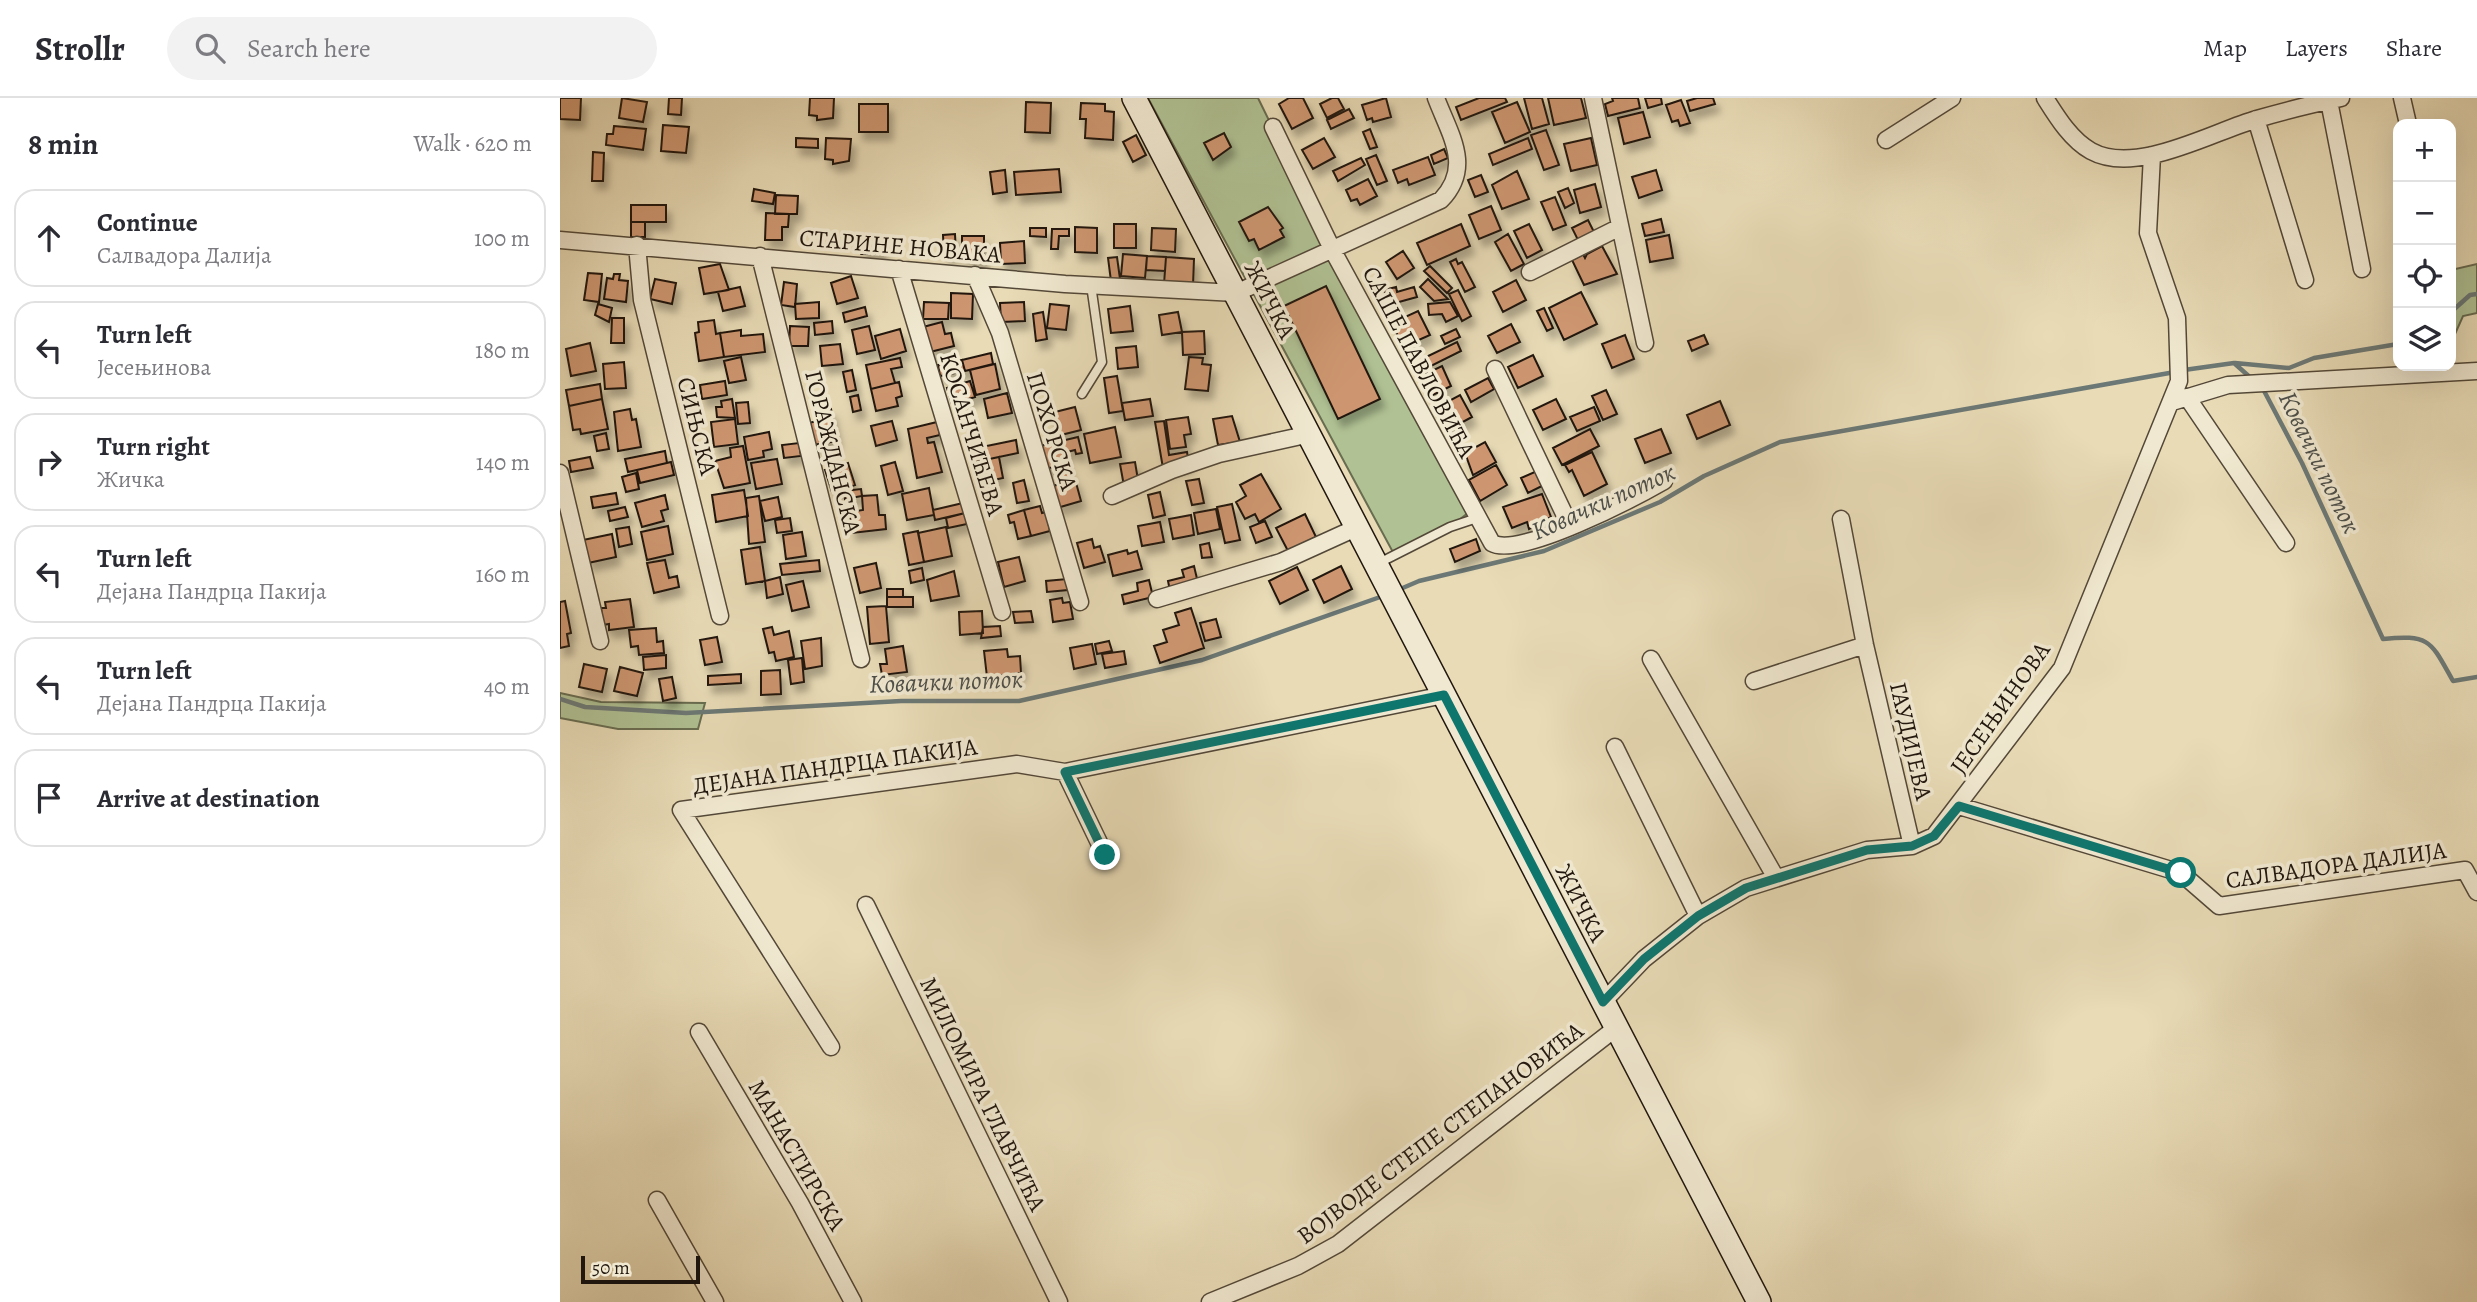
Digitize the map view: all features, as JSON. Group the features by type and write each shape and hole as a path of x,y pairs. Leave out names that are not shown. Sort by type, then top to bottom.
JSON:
{"main road":[{"name":"ЖИЧКА","path":"1134,98 1759,1302"}],"street":[{"path":"1236,293 1434,205 1456,182 1458,158 1436,98"},
{"path":"1593,98 1645,342"},
{"path":"1886,140 1952,98"},
{"path":"2045,98 2073,136 2091,151 2109,157 2152,155 2256,119 2335,99 2362,269"},
{"path":"2402,98 2407,119"},
{"path":"2256,119 2305,280"},
{"name":"САШЕ ПАВЛОВИЋА","path":"1273,127 1333,251 1492,543 1504,547 1570,526 1664,481"},
{"name":"ЈЕСЕЊИНОВА","path":"1603,1002 1644,959 1698,916 1746,888 1867,850 1912,846 1934,836 2062,668 2148,451 2180,400 2177,318 2148,233 2152,155"},
{"path":"1530,272 1620,227"},
{"name":"СТАРИНЕ НОВАКА","path":"560,240 1091,285 1236,293"},
{"name":"СИЊСКА","path":"637,246 642,300 720,616"},
{"name":"ГОРАЖДАНСКА","path":"760,256 861,659"},
{"name":"КОСАНЧИЋЕВА","path":"900,269 1002,612"},
{"name":"ПОХОРСКА","path":"975,275 1000,333 1080,602"},
{"path":"1495,369 1570,526"},
{"path":"2286,543 2180,400 2228,385 2476,376"},
{"path":"1112,496 1172,470 1219,454 1310,435"},
{"path":"560,473 600,641"},
{"name":"ГАУДИЈЕВА","path":"1841,519 1865,645 1912,846"},
{"path":"1157,599 1281,562 1357,527"},
{"path":"1754,681 1865,645"},
{"path":"1651,659 1776,878"},
{"name":"ДЕЈАНА ПАНДРЦА ПАКИЈА","path":"831,1047 681,810 1017,764 1065,772 1444,695"},
{"path":"1615,747 1698,916"},
{"path":"1065,772 1105,855"},
{"name":"САЛВАДОРА ДАЛИЈА","path":"1959,806 2181,873 2219,906 2465,870 2477,891"},
{"name":"МИЛОМИРА ГЛАВЧИЋА","path":"866,905 1059,1302"},
{"name":"ВОЈВОДЕ СТЕПЕ СТЕПАНОВИЋА","path":"1210,1302 1298,1266 1338,1244 1616,1028"},
{"name":"МАНАСТИРСКА","path":"699,1032 800,1203 853,1302"},
{"path":"657,1200 715,1302"}],"lane":[{"path":"1082,394 1102,362 1091,285"},
{"path":"1379,568 1450,527 1477,518"}],"green space":[{"path":"1148,98 1258,98 1333,251 1473,509 1450,527 1395,556"},
{"path":"2477,264 2477,313 2463,316 2456,332 2456,308 2456,269"},
{"path":"560,693 601,702 705,703 698,729 618,729 560,718"}],"building":[{"path":"560,98 581,98 580,120 560,119"},
{"path":"622,98 647,102 643,122 619,118"},
{"path":"669,98 682,98 681,115 668,114"},
{"path":"810,98 834,98 833,118 817,120 817,116 809,115"},
{"path":"1289,98 1303,98 1313,118 1292,129 1279,104"},
{"path":"1338,98 1344,109 1327,118 1320,104"},
{"path":"1386,98 1391,117 1373,122 1372,118 1367,120 1362,105"},
{"path":"1479,98 1505,98 1507,102 1461,120 1456,107"},
{"path":"1524,98 1542,98 1549,124 1532,129"},
{"path":"1548,98 1581,98 1586,118 1554,125"},
{"path":"1612,98 1638,98 1640,108 1608,116 1605,104 1613,101"},
{"path":"1645,98 1661,98 1662,104 1648,108"},
{"path":"1713,98 1715,104 1690,111 1687,101"},
{"path":"1681,100 1690,123 1680,126 1678,120 1672,122 1666,105"},
{"path":"1026,102 1051,103 1050,133 1025,132"},
{"path":"1517,102 1530,132 1505,143 1492,112"},
{"path":"1081,103 1105,104 1105,111 1114,112 1113,140 1085,138 1086,119 1080,119"},
{"path":"859,104 888,104 888,132 859,132"},
{"path":"1349,109 1354,118 1331,129 1327,120"},
{"path":"1643,112 1650,137 1624,144 1618,118"},
{"path":"663,125 689,127 686,153 661,151"},
{"path":"614,126 646,129 643,150 606,145 607,134 613,134"},
{"path":"1370,129 1377,147 1370,149 1363,132"},
{"path":"1546,130 1559,165 1544,170 1531,135"},
{"path":"1224,133 1231,147 1213,160 1204,143"},
{"path":"1136,135 1146,155 1133,162 1123,142"},
{"path":"796,138 818,139 818,148 796,147"},
{"path":"826,138 851,139 849,161 833,164 833,160 825,159"},
{"path":"1324,138 1335,157 1313,169 1302,150"},
{"path":"1528,138 1532,149 1493,165 1489,154"},
{"path":"1591,138 1597,165 1571,171 1564,144"},
{"path":"1444,149 1448,158 1434,164 1431,155"},
{"path":"593,152 604,153 603,181 592,181"},
{"path":"1376,155 1387,181 1377,185 1366,159"},
{"path":"1428,157 1435,175 1409,185 1407,179 1398,183 1393,170"},
{"path":"1361,158 1365,165 1338,181 1333,171"},
{"path":"1059,169 1061,192 1016,195 1014,172"},
{"path":"1005,170 1007,192 993,194 990,172"},
{"path":"1656,170 1662,190 1639,198 1632,177"},
{"path":"1517,171 1529,199 1502,209 1492,185"},
{"path":"1481,175 1488,192 1475,197 1468,180"},
{"path":"1368,179 1377,196 1360,205 1357,199 1351,201 1346,190"},
{"path":"1595,184 1601,207 1580,213 1574,190"},
{"path":"1568,188 1574,203 1565,208 1558,192"},
{"path":"754,189 775,193 773,204 752,201"},
{"path":"776,195 798,196 797,214 775,214"},
{"path":"1555,197 1566,225 1553,230 1541,202"},
{"path":"631,205 666,205 666,222 631,222"},
{"path":"1491,206 1501,230 1479,239 1469,215"},
{"path":"1268,207 1283,228 1280,230 1284,237 1259,250 1254,239 1249,241 1239,222"},
{"path":"766,213 789,214 788,227 782,227 782,240 765,240"},
{"path":"1661,219 1664,232 1645,236 1642,224"},
{"path":"1588,220 1595,234 1579,242 1572,228"},
{"path":"631,222 645,222 645,237 631,237"},
{"path":"1114,224 1136,224 1136,248 1114,248"},
{"path":"1461,224 1470,246 1427,265 1417,243"},
{"path":"1529,224 1542,250 1527,258 1514,231"},
{"path":"1075,227 1097,228 1097,253 1075,252"},
{"path":"1030,228 1046,228 1046,237 1030,236"},
{"path":"1152,228 1176,229 1175,252 1151,250"},
{"path":"1052,229 1069,229 1069,236 1059,236 1058,249 1051,249"},
{"path":"955,234 956,255 944,255 943,235"},
{"path":"1508,234 1524,264 1511,271 1495,242"},
{"path":"1669,235 1673,258 1650,262 1646,240"},
{"path":"861,236 883,236 883,254 861,254"},
{"path":"962,236 984,236 984,262 972,262 972,258 962,258"},
{"path":"1024,241 1025,263 1001,264 1000,243"},
{"path":"1602,246 1617,274 1584,285 1572,260 1583,254 1585,258 1587,254"},
{"path":"1403,251 1414,268 1397,279 1386,262"},
{"path":"1123,254 1147,256 1145,278 1121,276"},
{"path":"1147,256 1166,257 1165,271 1146,270"},
{"path":"1117,257 1120,279 1111,281 1108,258"},
{"path":"1166,257 1194,259 1193,285 1164,284"},
{"path":"1456,259 1458,264 1462,262 1475,287 1465,292 1450,262"},
{"path":"720,264 729,290 704,294 699,268"},
{"path":"1430,266 1452,288 1447,293 1424,271"},
{"path":"588,273 602,274 599,302 584,300"},
{"path":"614,274 620,274 619,280 628,281 626,302 604,299 607,278 613,279"},
{"path":"851,276 858,298 837,304 831,283"},
{"path":"655,279 676,283 672,304 650,299"},
{"path":"1428,279 1448,299 1434,301 1420,287"},
{"path":"1516,280 1526,300 1503,312 1493,292"},
{"path":"784,282 797,284 795,307 781,305"},
{"path":"1326,286 1380,399 1338,419 1284,306"},
{"path":"740,287 745,306 723,311 718,292"},
{"path":"1396,287 1397,292 1414,287 1417,297 1388,305 1384,290"},
{"path":"1458,290 1471,316 1462,321 1449,294"},
{"path":"1581,292 1597,324 1564,340 1549,308"},
{"path":"951,293 973,294 972,319 951,318"},
{"path":"819,302 819,318 796,319 795,304"},
{"path":"924,302 949,303 948,319 923,319"},
{"path":"1024,302 1025,321 1001,322 1000,303"},
{"path":"1450,302 1458,316 1446,322 1442,314 1429,315 1428,304"},
{"path":"598,304 612,308 609,322 595,315"},
{"path":"1050,304 1069,306 1066,330 1047,328"},
{"path":"1130,306 1133,331 1111,333 1108,309"},
{"path":"865,307 867,316 845,322 843,313"},
{"path":"1544,308 1553,328 1547,331 1537,311"},
{"path":"1418,311 1430,335 1403,347 1392,323"},
{"path":"1043,312 1047,339 1036,341 1033,314"},
{"path":"1178,312 1182,332 1162,335 1159,315"},
{"path":"612,318 624,318 624,343 611,343"},
{"path":"714,320 716,334 720,333 724,357 699,361 695,333 699,332 698,322"},
{"path":"832,321 833,333 815,335 814,323"},
{"path":"942,322 945,334 951,333 954,346 930,352 923,327"},
{"path":"1511,324 1520,342 1497,353 1488,336"},
{"path":"790,326 809,327 808,346 789,346"},
{"path":"869,326 875,350 857,354 852,330"},
{"path":"900,329 906,351 881,359 875,336"},
{"path":"1456,329 1460,337 1445,344 1441,336"},
{"path":"741,330 741,336 763,334 765,352 724,357 720,333"},
{"path":"1204,331 1205,354 1183,355 1182,332"},
{"path":"1625,335 1634,359 1612,368 1602,344"},
{"path":"1704,335 1708,344 1692,351 1688,341"},
{"path":"1457,342 1461,351 1429,367 1424,358"},
{"path":"590,343 596,371 571,376 566,349"},
{"path":"840,344 843,364 822,366 820,346"},
{"path":"1136,346 1138,367 1118,369 1116,348"},
{"path":"991,353 993,364 965,371 962,360"},
{"path":"1533,355 1543,376 1518,388 1508,367"},
{"path":"741,357 746,380 729,383 724,361"},
{"path":"1189,357 1203,358 1202,364 1211,365 1208,391 1185,389"},
{"path":"900,358 902,367 891,369 895,383 871,389 866,365"},
{"path":"962,360 965,371 940,376 938,365"},
{"path":"624,362 626,388 605,389 603,364"},
{"path":"995,364 1000,389 976,395 970,370"},
{"path":"1442,366 1451,386 1431,396 1421,376"},
{"path":"852,370 856,390 847,392 843,372"},
{"path":"1117,376 1123,411 1109,413 1104,378"},
{"path":"1488,378 1494,389 1471,402 1465,390"},
{"path":"725,381 727,395 702,399 700,385"},
{"path":"970,381 975,397 952,404 947,388"},
{"path":"899,382 902,396 896,398 898,406 876,411 871,389"},
{"path":"600,384 602,399 569,406 566,390"},
{"path":"1606,390 1617,414 1603,420 1592,396"},
{"path":"1007,393 1012,413 988,418 984,399"},
{"path":"858,395 861,410 853,412 850,397"},
{"path":"1460,395 1472,417 1448,430 1436,408"},
{"path":"602,399 608,429 581,434 580,429 573,430 569,406"},
{"path":"732,399 735,418 717,417 716,407 722,407 721,401"},
{"path":"1150,399 1153,416 1125,420 1122,403"},
{"path":"1556,399 1566,419 1543,430 1533,410"},
{"path":"1720,401 1730,425 1697,439 1687,415"},
{"path":"748,402 750,423 738,424 736,403"},
{"path":"1075,407 1081,430 1057,436 1051,413"},
{"path":"1594,407 1600,421 1577,431 1570,417"},
{"path":"630,409 632,420 636,419 641,447 618,451 614,412"},
{"path":"831,409 837,441 813,445 808,423 818,421 816,412"},
{"path":"1232,416 1240,442 1218,445 1213,419"},
{"path":"1188,417 1191,434 1184,435 1186,447 1170,449 1166,420"},
{"path":"735,419 738,444 714,447 711,422"},
{"path":"892,421 897,440 876,446 871,426"},
{"path":"1164,421 1169,455 1187,452 1189,464 1163,468 1155,422"},
{"path":"937,422 940,435 927,438 928,443 934,442 942,472 917,478 908,429"},
{"path":"1115,427 1121,457 1090,463 1084,434"},
{"path":"1590,429 1599,446 1562,465 1553,448"},
{"path":"1661,429 1671,453 1645,463 1635,439"},
{"path":"769,432 772,449 763,451 764,457 748,460 744,437"},
{"path":"606,433 609,449 597,451 594,436"},
{"path":"1078,437 1082,453 1076,454 1075,450 1063,453 1061,441"},
{"path":"1016,440 1018,453 975,462 972,449"},
{"path":"1061,441 1066,464 1045,469 1040,446"},
{"path":"1485,442 1496,462 1473,475 1465,453"},
{"path":"799,443 801,456 784,458 782,445"},
{"path":"743,446 750,483 724,488 715,461 731,457 730,448"},
{"path":"665,451 667,463 628,472 625,459"},
{"path":"1592,452 1607,484 1584,496 1572,470 1569,472 1565,465"},
{"path":"590,457 593,468 571,472 569,461"},
{"path":"999,457 1003,478 979,483 975,462"},
{"path":"777,459 782,484 756,489 751,463"},
{"path":"671,462 674,475 640,483 637,470"},
{"path":"895,462 903,491 888,495 881,466"},
{"path":"1135,462 1138,480 1124,486 1120,464"},
{"path":"848,463 855,485 832,492 825,470"},
{"path":"1067,464 1072,480 1058,484 1054,467"},
{"path":"1496,465 1507,485 1480,501 1469,480"},
{"path":"1537,471 1544,485 1528,493 1521,478"},
{"path":"636,473 639,489 626,492 622,477"},
{"path":"1261,474 1281,509 1259,522 1255,514 1245,519 1236,502 1246,496 1240,485"},
{"path":"1075,479 1081,501 1057,508 1050,487"},
{"path":"1199,479 1204,503 1192,505 1186,481"},
{"path":"1024,480 1029,501 1017,503 1013,483"},
{"path":"929,488 934,515 907,520 902,494"},
{"path":"861,489 862,496 845,499 844,491"},
{"path":"744,490 748,516 716,522 712,495"},
{"path":"1160,492 1165,515 1153,518 1148,495"},
{"path":"616,493 618,504 593,508 591,497"},
{"path":"1542,494 1551,517 1529,529 1527,522 1512,528 1503,507"},
{"path":"665,495 668,509 661,511 664,521 642,527 635,503"},
{"path":"877,495 879,515 885,515 886,529 852,533 850,512 863,510 862,496"},
{"path":"759,496 765,542 749,544 746,498"},
{"path":"778,497 782,517 765,521 760,501"},
{"path":"963,503 965,513 935,520 933,510"},
{"path":"1232,504 1240,540 1225,543 1217,507"},
{"path":"1040,506 1042,513 1046,512 1050,531 1031,536 1024,510"},
{"path":"625,507 628,517 610,521 608,511"},
{"path":"1216,509 1220,529 1198,534 1194,513"},
{"path":"1024,510 1031,536 1018,539 1014,522 1010,523 1008,515"},
{"path":"965,513 967,524 948,528 946,518"},
{"path":"1305,514 1316,537 1288,551 1276,528"},
{"path":"1191,515 1194,535 1173,539 1169,519"},
{"path":"790,518 792,531 777,533 775,520"},
{"path":"1265,521 1272,537 1256,543 1250,527"},
{"path":"1160,522 1164,542 1142,546 1138,526"},
{"path":"668,526 673,554 647,560 641,532"},
{"path":"629,527 632,544 619,547 616,529"},
{"path":"946,527 952,556 924,562 918,533"},
{"path":"918,531 924,562 909,565 903,534"},
{"path":"802,532 806,556 786,559 783,535"},
{"path":"612,534 616,557 588,563 583,540"},
{"path":"1092,539 1094,548 1100,546 1105,562 1084,568 1077,543"},
{"path":"1476,539 1480,551 1455,562 1450,549"},
{"path":"1209,543 1212,557 1202,558 1200,545"},
{"path":"760,547 765,581 746,584 741,550"},
{"path":"1127,550 1128,554 1137,551 1142,569 1113,576 1108,555"},
{"path":"1019,557 1025,581 1004,587 998,562"},
{"path":"665,560 669,578 677,576 679,587 654,593 647,563"},
{"path":"819,560 820,571 782,575 780,564"},
{"path":"876,563 881,588 860,593 854,568"},
{"path":"1194,566 1198,583 1170,591 1168,581 1184,577 1182,570"},
{"path":"1341,566 1352,589 1324,603 1313,580"},
{"path":"1297,567 1308,590 1280,604 1269,581"},
{"path":"922,568 924,580 911,583 909,571"},
{"path":"954,571 959,596 931,601 927,580"},
{"path":"780,577 783,594 767,598 765,581"},
{"path":"1067,579 1068,590 1047,592 1046,581"},
{"path":"1149,580 1153,597 1124,604 1122,595 1138,591 1137,583"},
{"path":"803,581 809,607 792,611 786,585"},
{"path":"887,589 903,589 903,597 887,597"},
{"path":"887,597 913,597 913,607 887,607"},
{"path":"1062,598 1063,603 1070,602 1073,619 1053,622 1050,600"},
{"path":"630,599 634,627 609,630 609,624 603,625 601,608 606,608 605,602"},
{"path":"565,601 571,633 567,634 569,646 560,648 560,602"},
{"path":"886,606 889,642 870,644 867,607"},
{"path":"1191,608 1204,648 1160,663 1154,646 1167,642 1163,630 1179,625 1175,613"},
{"path":"982,611 983,633 960,635 959,612"},
{"path":"1031,611 1033,622 1015,623 1013,612"},
{"path":"1216,619 1221,637 1205,641 1200,623"},
{"path":"1000,626 1001,636 981,638 983,627"},
{"path":"772,627 774,635 789,631 794,657 776,661 774,652 769,653 763,629"},
{"path":"656,628 657,642 663,641 664,653 639,655 638,646 631,647 629,630"},
{"path":"717,637 722,662 705,665 700,640"},
{"path":"821,638 822,666 805,669 801,641"},
{"path":"1109,641 1112,651 1097,654 1095,644"},
{"path":"1092,644 1096,664 1074,669 1070,648"},
{"path":"903,646 907,672 882,675 880,664 887,664 885,649"},
{"path":"1007,649 1008,657 1020,656 1021,673 987,677 984,651"},
{"path":"1124,651 1126,664 1105,668 1102,654"},
{"path":"666,655 666,668 644,670 643,657"},
{"path":"802,658 804,682 791,684 788,660"},
{"path":"584,664 607,669 602,692 579,687"},
{"path":"620,667 643,673 637,696 614,691"},
{"path":"780,670 781,694 761,695 761,671"},
{"path":"741,674 741,683 708,685 708,676"},
{"path":"672,677 676,698 663,701 659,679"}],"waterway":[{"path":"2455,308 2470,295 2477,294"},
{"path":"2235,363 2289,368 2314,358 2393,345"},
{"name":"Ковачки поток","path":"2184,370 2234,363 2252,379"},
{"name":"Ковачки поток","path":"1398,590 1419,581 1544,551 1660,502 1704,476 1780,442 2175,372"},
{"name":"Ковачки поток","path":"2262,387 2302,463 2383,639 2420,640 2434,649 2453,681 2477,677"},
{"name":"Ковачки поток","path":"560,699 585,707 686,713 901,701 1019,701 1202,660 1383,596"}],"route":[{"path":"1105,855 1065,772 1444,695 1603,1002 1644,959 1698,916 1746,888 1867,850 1912,846 1934,836 1959,806 2181,873"}]}
